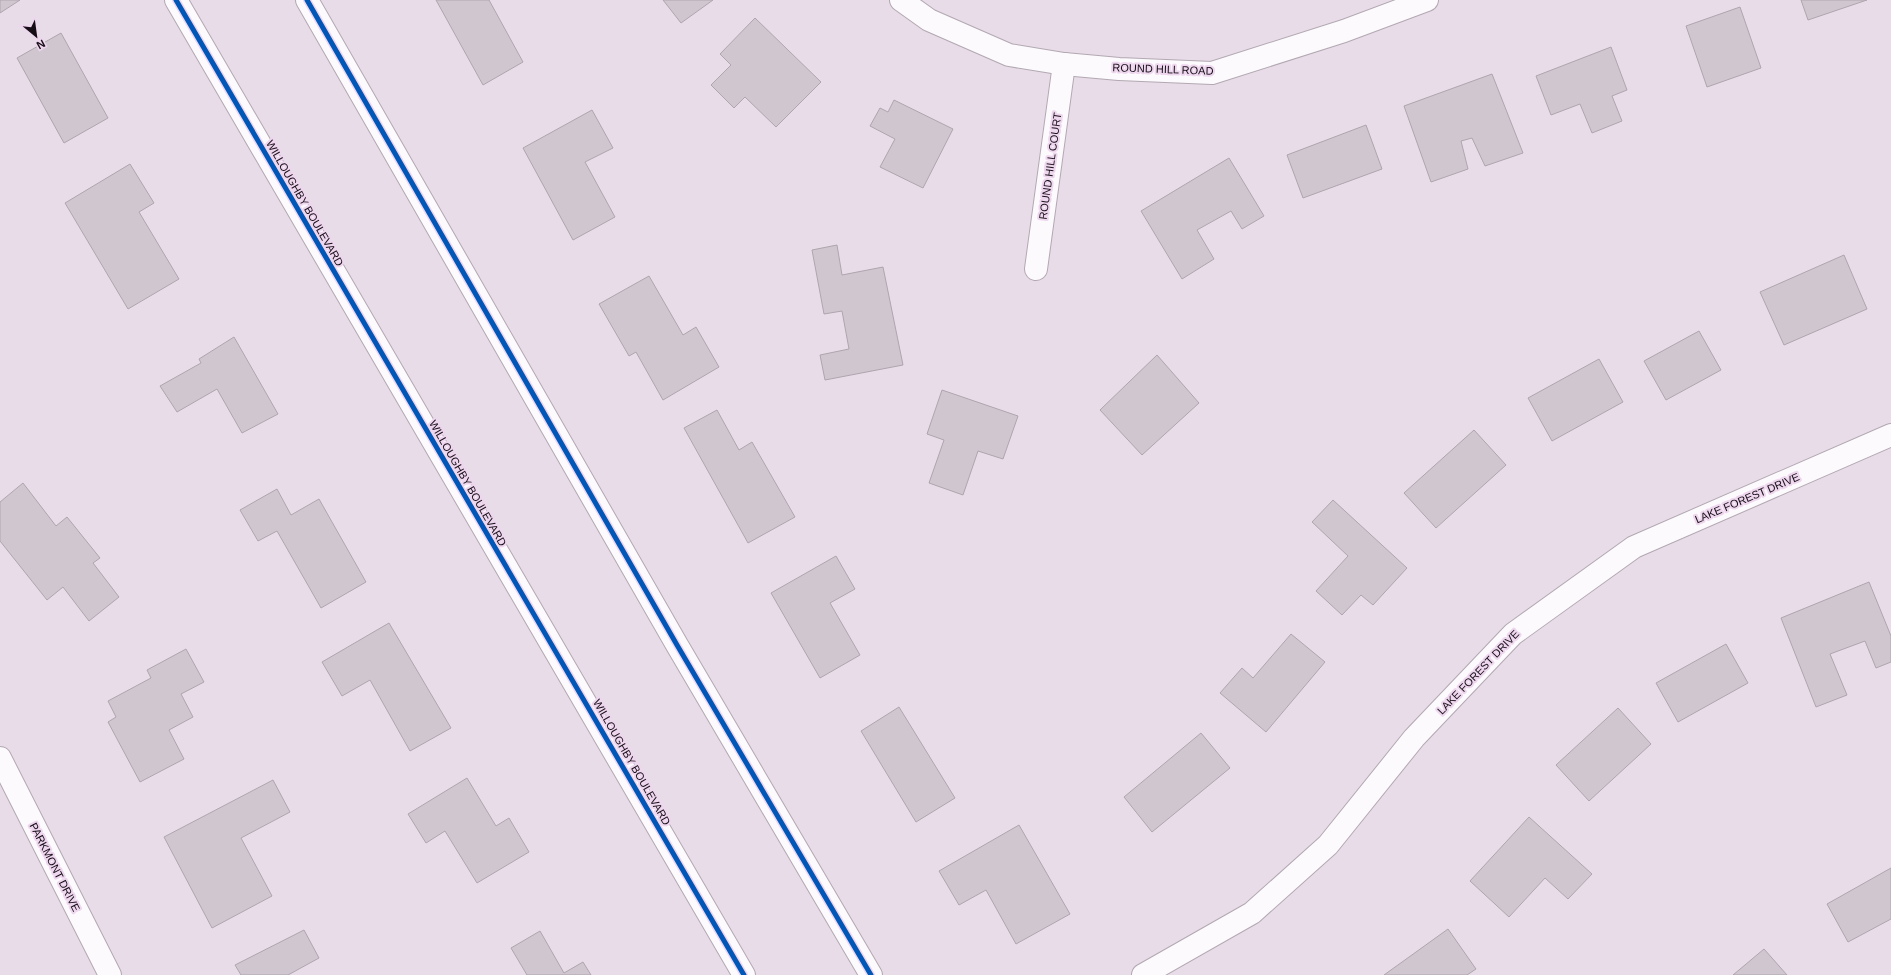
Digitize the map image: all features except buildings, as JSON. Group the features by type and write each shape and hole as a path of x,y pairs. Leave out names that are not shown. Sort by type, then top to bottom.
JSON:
{"street":[{"name":"WILLOUGHBY BOULEVARD","path":"176,0 744,975"},
{"path":"307,0 677,645 871,975"},
{"name":"ROUND HILL ROAD","path":"901,0 929,20 1009,55 1064,64 1119,69 1212,73 1344,31 1427,0"},
{"name":"ROUND HILL COURT","path":"1036,269 1064,64"},
{"name":"LAKE FOREST DRIVE","path":"1143,975 1252,913 1328,845 1414,738 1513,634 1634,547 1891,436"},
{"name":"PARKMONT DRIVE","path":"0,758 110,975"}],"cycle path":[{"path":"176,0 744,975"},
{"path":"307,0 677,645 871,975"}]}
